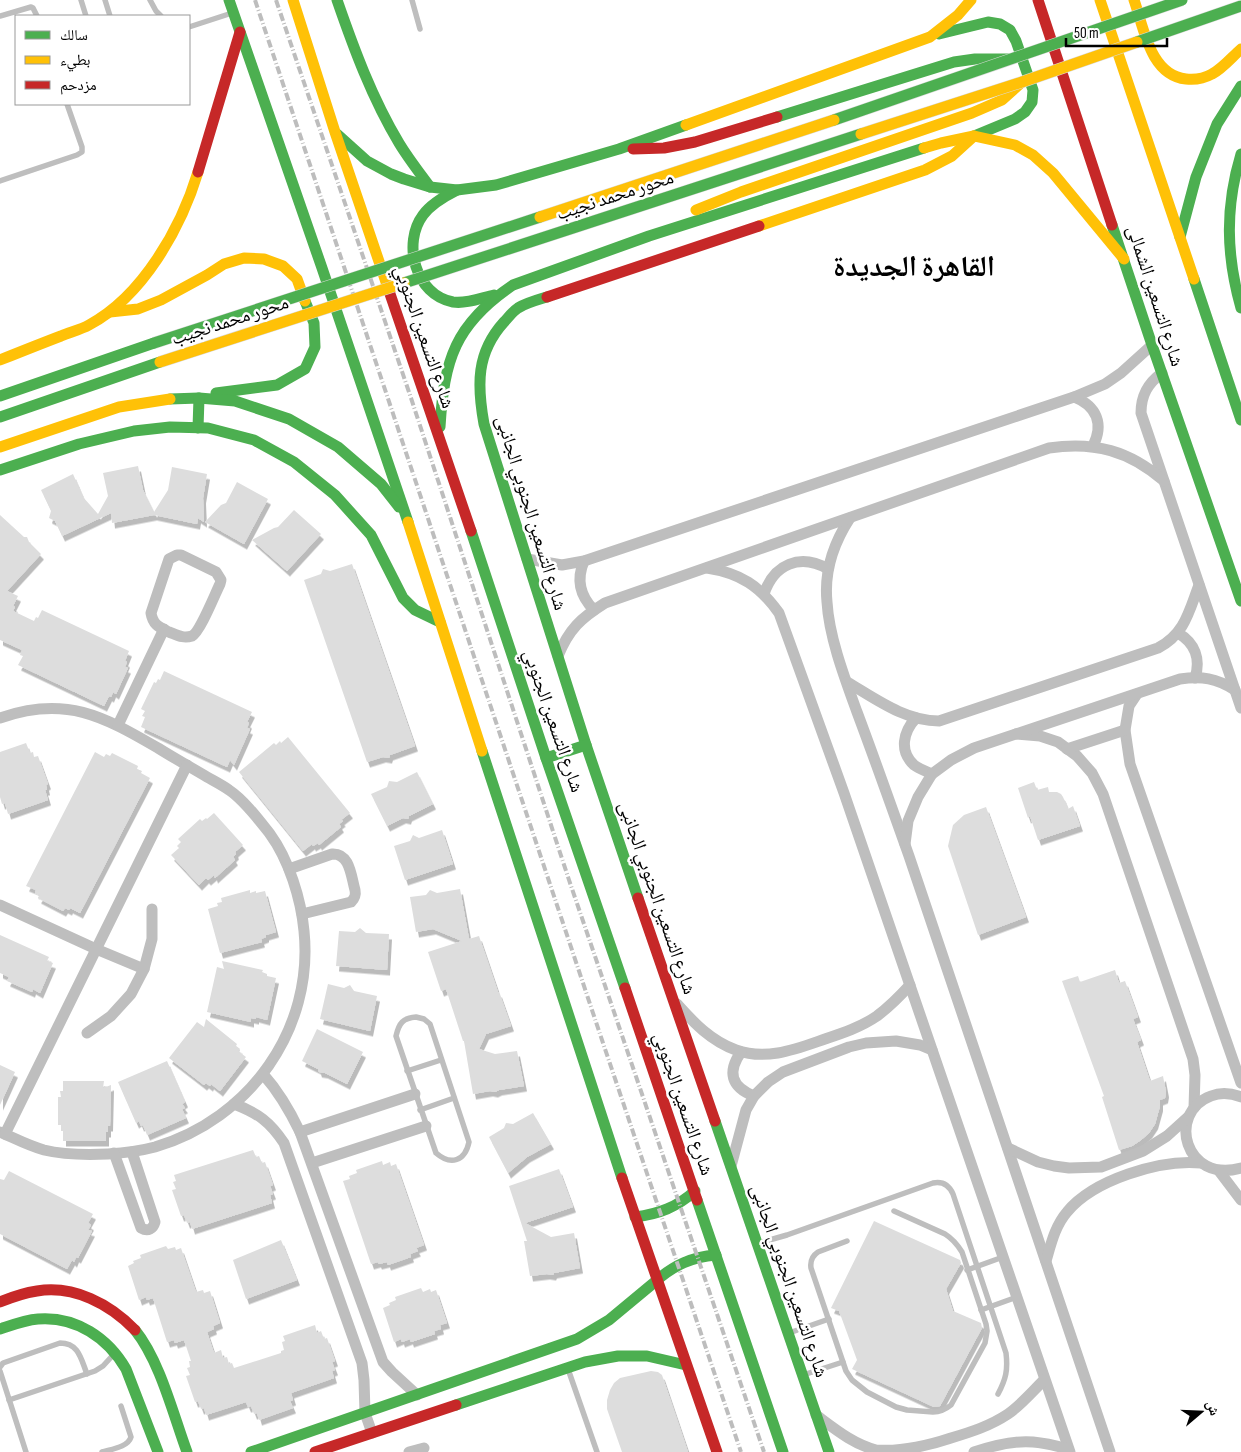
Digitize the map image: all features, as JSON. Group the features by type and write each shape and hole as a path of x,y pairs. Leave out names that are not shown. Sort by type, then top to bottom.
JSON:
{"main road":[{"path":"229,0 406,516 656,1281 717,1452"},
{"name":"شارع التسعين الجنوبي","path":"293,0 335,132 440,438 546,758 783,1452"},
{"path":"337,0 351,39 395,137 430,186"},
{"path":"930,37 958,15 971,0"},
{"name":"شارع التسعين الشمالى","path":"1038,0 1152,346 1241,601"},
{"path":"1100,0 1241,420"},
{"path":"1134,0 1153,56 1164,70 1179,78 1197,80 1213,74 1241,49"},
{"name":"محور محمد نجيب","path":"0,396 154,343 1014,60 1182,0"},
{"name":"محور محمد نجيب","path":"0,417 160,362 1022,82 1241,6"},
{"path":"335,132 358,154 381,169 405,180 457,190 476,189 496,185 619,149 930,37 988,22 1000,24 1010,30 1016,41 1033,90 1032,102 1025,112 1015,119 974,136 941,143 649,236 512,285 478,311 462,332 451,357 444,380 440,438"},
{"path":"0,360 88,325 110,312 133,288 158,256 182,214 199,170 240,32"},
{"path":"619,149 664,148 695,142 954,62 976,59 1014,60"},
{"path":"649,236 697,209 741,192 989,106 1002,100 1022,82"},
{"path":"1180,237 1196,176 1217,124 1241,86"},
{"path":"974,136 1016,146 1034,156 1053,173 1124,259"},
{"name":"شارع التسعين الجنوبي الجانبى","path":"829,1452 586,745 484,424 479,399 479,374 485,350 498,327 518,308 925,170 952,157 974,136"},
{"path":"1241,154 1231,196 1229,237 1233,278 1241,308"},
{"path":"457,190 438,200 423,216 414,236 414,254 418,272 427,288 438,298 453,302 468,301 498,294"},
{"path":"110,312 138,309 161,300 224,264 244,258 264,259 282,266 297,279 314,324 315,347 304,369 277,385 218,392 198,398"},
{"path":"0,446 119,407 174,398 235,401 298,423 338,447 381,484 406,516"},
{"path":"198,398 198,428"},
{"path":"0,470 79,444 134,431 170,427 208,428 254,440 294,462 335,495 371,535 403,598 421,614 440,622"},
{"path":"546,758 586,745"},
{"path":"635,1217 662,1213 686,1200 695,1191"},
{"path":"250,1452 576,1339 594,1331 609,1320 669,1269 684,1261 700,1256 716,1255"},
{"path":"0,1302 23,1294 50,1290 74,1292 95,1300 116,1313 132,1327 144,1341 153,1360 158,1452"},
{"path":"0,1329 24,1321 44,1319 64,1321 84,1328 101,1338 115,1352 189,1451"},
{"path":"315,1452 594,1360 618,1356 647,1356 686,1365"}],"street":[{"path":"527,559 562,565 584,561 1074,396 1105,384 1122,373 1152,346"},
{"path":"1162,372 1150,383 1142,397 1141,413 1241,708"},
{"path":"1074,396 1090,405 1095,412 1099,430 1093,446"},
{"path":"558,656 566,638 579,622 605,603 1049,448 1093,446 1119,452 1148,468 1164,481"},
{"path":"850,518 836,543 828,569 827,604 833,638 1110,1452"},
{"path":"181,555 216,572 221,580 220,584 197,632 181,637 164,629 157,626 151,613 169,559 172,556 181,555"},
{"path":"584,561 579,576 581,591 588,604 594,610"},
{"path":"764,594 770,579 789,564 805,561 813,562 828,569"},
{"path":"707,568 733,574 745,580 764,594 779,613 844,793 1069,1450"},
{"path":"847,682 899,712 927,721 939,721 1158,648 1173,639 1183,626 1199,585"},
{"path":"118,725 164,629"},
{"path":"1178,633 1190,642 1197,655 1198,663 1195,678"},
{"path":"905,846 908,821 918,797 932,774 951,760 974,748 1180,679 1215,680 1235,690"},
{"path":"1137,694 1129,706 1125,730 1130,764 1241,1083"},
{"path":"0,718 17,712 43,708 68,709 94,715 118,725 187,765 230,790 271,836 290,870 302,914 306,948 301,990 295,1014 282,1046 263,1074 234,1104 210,1122 184,1136 155,1147 132,1152 85,1155 44,1150 2,1133 187,765"},
{"path":"916,718 909,725 905,733 906,751 916,766 932,774"},
{"path":"1067,749 1125,730"},
{"path":"1016,734 1040,736 1058,742 1077,756 1092,773 1103,794 1193,1059 1195,1075 1191,1113 1186,1130 1187,1142 1192,1154 1201,1163 1210,1168 1219,1171 1231,1171 1241,1168"},
{"path":"290,870 332,854 338,854 344,856 347,861 356,890 354,899 351,902 302,914"},
{"path":"0,905 144,969"},
{"path":"87,1033 112,1016 131,994 144,969 152,939 152,909"},
{"path":"675,1003 705,1033 720,1043 741,1052 772,1054 790,1051 865,1023 888,1008 910,985"},
{"path":"731,1166 746,1110 754,1096 768,1082 783,1072 849,1047 866,1043 896,1041 920,1045 932,1050"},
{"path":"741,1052 734,1061 732,1072 736,1084 743,1092 754,1096"},
{"path":"263,1074 282,1098 300,1132 383,1362 417,1394"},
{"path":"1008,1148 1038,1162 1054,1166 1070,1168 1101,1166 1143,1151 1167,1136 1204,1098 1218,1093 1233,1094 1241,1097"},
{"path":"300,1132 415,1094"},
{"path":"234,1104 250,1110 263,1118 275,1129 284,1143 362,1363 365,1413 372,1433"},
{"path":"312,1163 426,1126"},
{"path":"114,1153 141,1228 150,1230 155,1222 132,1152"},
{"path":"1046,1262 1057,1228 1066,1213 1091,1190 1148,1168 1181,1162 1201,1163"},
{"path":"1219,1171 1241,1200"},
{"path":"313,1224 331,1217"},
{"path":"363,1369 383,1362"},
{"path":"816,1415 855,1442 875,1451 906,1451 979,1429 1007,1415 1020,1405 1044,1380"},
{"path":"974,1452 991,1446 1018,1442 1032,1442 1069,1450"},
{"path":"410,1452 424,1448"}],"lane":[{"path":"81,0 86,15"},
{"path":"105,0 110,15"},
{"path":"150,0 160,15"},
{"path":"412,0 420,29"},
{"path":"0,16 31,7 36,15"},
{"path":"190,28 233,12"},
{"path":"0,181 82,152 67,105"},
{"path":"416,1017 424,1019 430,1024 441,1060 470,1142 467,1151 461,1158 452,1161 443,1159 436,1153 420,1110 396,1036 402,1021 416,1017"},
{"path":"407,1071 441,1060"},
{"path":"420,1110 454,1098"},
{"path":"757,1244 788,1235 933,1183 945,1184 950,1188 1006,1353 1005,1381 998,1394"},
{"path":"847,1241 814,1254 810,1263 846,1371 858,1386 896,1407 912,1411 942,1411 950,1405 985,1343 987,1331 958,1244 952,1238 894,1210"},
{"path":"968,1270 1004,1257"},
{"path":"981,1310 1017,1297"},
{"path":"789,1333 828,1319"},
{"path":"0,1367 3,1363 60,1343 66,1343 76,1348 79,1352 86,1374"},
{"path":"9,1400 95,1371 103,1366 115,1352"},
{"path":"803,1374 843,1362"},
{"path":"568,1367 597,1452"},
{"path":"0,1371 26,1452"},
{"path":"102,1452 125,1444 130,1440 131,1437 121,1406"}],"building":[{"path":"138,466 143,490 154,512 168,490 172,467 207,474 203,498 204,522 198,518 197,524 154,515 112,523 111,513 62,536 55,521 49,518 51,511 41,490 73,474 83,497 98,514 108,496 103,473"},
{"path":"237,482 268,499 244,544 205,522 221,505 226,503"},
{"path":"294,510 321,534 287,571 252,540 278,527"},
{"path":"0,515 24,537 27,537 29,542 41,554 7,591 18,596 13,606 15,607 13,611 34,621 42,610 129,651 125,661 127,662 125,667 128,668 116,694 113,692 111,697 109,696 104,706 18,665 23,656 20,655 22,650 0,640"},
{"path":"352,564 415,746 390,755 389,758 383,757 367,762 304,580 321,574 323,569 330,571"},
{"path":"164,671 252,712 247,722 249,723 247,728 250,729 234,765 230,760 227,767 141,727 145,717 142,716 145,711 141,709 154,682 156,683 158,679 160,680"},
{"path":"288,737 350,813 341,820 343,821 339,824 341,827 319,845 318,843 313,846 312,844 303,851 239,772 274,743 276,745 280,741 281,743"},
{"path":"26,743 30,753 33,752 34,757 38,756 48,784 46,785 47,790 45,790 48,800 8,814 5,803 2,804 0,797 0,752"},
{"path":"95,752 104,757 106,754 110,756 112,753 138,766 137,769 142,771 141,773 150,778 80,913 70,908 69,910 65,908 63,911 38,898 40,895 35,893 36,890 26,886"},
{"path":"417,772 433,804 409,816 408,819 403,818 387,826 371,794 387,787 389,781 397,782"},
{"path":"1034,782 1037,790 1048,787 1049,792 1061,794 1068,809 1073,806 1080,826 1038,840 1018,788"},
{"path":"986,807 1026,917 978,935 948,846 953,825 964,815"},
{"path":"214,813 243,845 235,852 236,854 233,857 235,860 215,878 214,875 208,880 206,878 199,885 171,855 179,848 177,846 181,842 178,839 200,819 202,821 207,819"},
{"path":"442,830 453,864 405,880 394,846 410,841 413,835 419,838"},
{"path":"460,889 469,939 479,936 511,1026 486,1034 479,1049 495,1054 517,1051 524,1086 473,1094 464,1041 446,989 441,991 428,952 462,941 433,929 416,932 410,897 426,895 430,890 437,893"},
{"path":"250,890 250,893 265,891 276,932 266,935 266,937 261,939 262,942 220,953 208,909 218,906 217,903 222,902 221,898"},
{"path":"360,928 366,933 389,934 387,970 336,966 339,931 355,932"},
{"path":"0,935 49,957 47,961 53,963 40,993 33,989 32,992 7,981 9,977 0,973"},
{"path":"222,961 263,970 262,972 267,974 267,976 276,978 267,1020 256,1017 256,1019 251,1018 251,1022 207,1012 217,967 224,969"},
{"path":"1115,970 1119,983 1125,981 1138,1017 1133,1019 1141,1040 1137,1042 1150,1081 1163,1076 1166,1092 1165,1098 1160,1100 1155,1124 1149,1133 1132,1146 1119,1150 1102,1097 1104,1096 1062,981 1078,976 1080,982"},
{"path":"328,984 344,988 350,985 354,991 377,996 370,1031 320,1019"},
{"path":"206,1019 237,1044 236,1046 240,1049 238,1051 246,1057 220,1091 211,1084 210,1086 206,1083 204,1085 169,1058 197,1022 204,1027"},
{"path":"317,1029 363,1052 347,1084 319,1072 318,1069 302,1061"},
{"path":"167,1061 185,1102 182,1104 185,1108 182,1109 186,1118 147,1135 143,1125 141,1126 139,1121 136,1123 118,1082"},
{"path":"0,1065 15,1072 0,1105"},
{"path":"63,1081 104,1081 103,1088 111,1085 110,1126 108,1126 108,1132 106,1132 106,1141 63,1141 63,1130 61,1130 61,1125 58,1125 58,1097 61,1097 60,1091 63,1091"},
{"path":"533,1113 551,1144 527,1157 508,1173 489,1137 504,1128 506,1123 513,1124"},
{"path":"253,1150 256,1157 259,1156 262,1163 265,1162 273,1185 270,1186 273,1194 270,1195 272,1203 192,1229 190,1222 187,1223 184,1215 181,1216 172,1190 176,1189 173,1182 176,1181 174,1175"},
{"path":"382,1161 383,1165 390,1162 391,1166 396,1164 424,1245 416,1248 418,1251 410,1254 411,1257 388,1265 387,1262 371,1264 343,1181 350,1179 349,1176 357,1173 356,1170"},
{"path":"559,1169 573,1207 525,1223 551,1237 574,1233 580,1268 554,1273 553,1275 530,1276 524,1241 527,1241 509,1186"},
{"path":"9,1171 93,1214 88,1223 91,1225 88,1230 92,1231 78,1258 76,1257 74,1262 72,1260 67,1269 0,1234 0,1179 4,1180"},
{"path":"874,1221 960,1260 961,1263 946,1289 953,1311 981,1323 982,1328 940,1406 934,1407 852,1369 857,1360 839,1311 831,1308"},
{"path":"281,1240 297,1280 246,1299 233,1260"},
{"path":"166,1246 168,1249 175,1247 176,1250 181,1248 196,1292 203,1290 204,1293 210,1291 220,1323 213,1326 214,1329 207,1332 214,1353 221,1350 223,1358 227,1357 229,1364 232,1363 234,1368 281,1353 284,1350 282,1342 285,1341 283,1336 315,1325 317,1333 321,1331 324,1339 327,1338 335,1361 332,1362 335,1370 332,1371 334,1378 291,1393 293,1400 290,1401 293,1408 259,1420 257,1413 254,1414 251,1406 248,1407 246,1402 206,1415 204,1408 201,1409 198,1401 195,1402 186,1376 190,1375 187,1368 190,1367 189,1361 191,1361 184,1340 175,1343 174,1340 167,1342 153,1298 147,1300 146,1297 139,1300 128,1266 134,1263 133,1261 141,1258 140,1255"},
{"path":"421,1288 423,1292 430,1289 431,1292 436,1290 447,1323 440,1325 441,1329 434,1331 435,1334 411,1342 410,1339 402,1342 401,1339 394,1342 383,1308 396,1300 395,1297"},
{"path":"651,1371 662,1375 688,1452 622,1452 607,1409 610,1390 620,1378"}],"railway":[{"path":"255,0 741,1452"},
{"path":"276,0 411,398 569,880 764,1452"}],"traffic: fast":[{"path":"229,0 408,522"},
{"path":"337,0 357,55 380,109 402,149 430,187"},
{"path":"834,120 1182,0"},
{"path":"1137,42 1241,6"},
{"path":"939,34 988,22 1000,24 1010,30 1016,41 1033,90 1032,102 1025,112 1015,119 974,136"},
{"path":"777,117 954,62 975,59 1009,59"},
{"path":"1180,237 1196,177 1217,124 1241,86"},
{"path":"337,134 367,161 391,174 430,187 457,190 496,185 619,149 686,125"},
{"path":"404,283 861,134"},
{"path":"440,427 445,382 456,346 465,329 478,314 513,285 649,236 924,148"},
{"path":"1241,154 1232,193 1229,231 1232,269 1241,308"},
{"path":"457,190 430,207 417,226 413,239 413,253 416,266 421,279 429,289 440,297 453,302 463,302 494,295"},
{"path":"154,343 540,217"},
{"path":"1112,225 1241,601"},
{"path":"1194,279 1241,420"},
{"path":"547,297 518,308 510,315 488,346 481,370 480,383 484,424 586,745 638,898"},
{"path":"216,393 277,385 305,369 315,347 314,323 305,301"},
{"path":"0,396 154,343"},
{"path":"0,417 160,362"},
{"path":"198,428 199,398"},
{"path":"170,399 199,398 235,401 289,419 338,447 381,484 399,507"},
{"path":"0,470 79,444 134,431 170,427 208,428 254,440 294,462 335,495 371,535 403,598 415,610 440,622"},
{"path":"471,531 625,988"},
{"path":"546,758 586,745"},
{"path":"482,751 622,1178"},
{"path":"715,1121 829,1452"},
{"path":"635,1217 667,1209 695,1191"},
{"path":"697,1200 783,1452"},
{"path":"656,1281 670,1270 684,1263 716,1255"},
{"path":"251,1452 577,1339 609,1320 656,1281"},
{"path":"0,1329 28,1320 52,1319 78,1325 90,1331 110,1348 126,1369 158,1452"},
{"path":"135,1330 159,1372 187,1452"},
{"path":"456,1405 585,1362 618,1356 647,1356 686,1365"}],"traffic: slow":[{"path":"293,0 388,288"},
{"path":"686,125 930,37 958,15 971,0"},
{"path":"1100,0 1194,279"},
{"path":"1134,0 1145,36 1156,60 1174,76 1186,79 1205,77 1219,69 1241,49"},
{"path":"861,134 1022,82 1137,42"},
{"path":"696,210 741,192 972,113 1002,100 1022,82"},
{"path":"540,217 834,120"},
{"path":"759,226 925,170 952,156 974,136"},
{"path":"924,148 974,136 1015,145 1033,155 1053,173 1124,259"},
{"path":"0,360 86,327 126,297 143,279 170,237 191,193 198,172"},
{"path":"110,312 138,309 161,300 224,264 244,258 264,259 283,266 297,279 305,301"},
{"path":"160,362 404,283"},
{"path":"0,447 119,407 170,399"},
{"path":"408,522 482,751"}],"traffic: jam":[{"path":"1038,0 1112,225"},
{"path":"198,172 240,32"},
{"path":"633,149 664,148 695,142 777,117"},
{"path":"547,297 759,226"},
{"path":"388,288 471,531"},
{"path":"638,898 715,1121"},
{"path":"625,988 697,1200"},
{"path":"622,1178 717,1452"},
{"path":"0,1302 18,1295 37,1291 64,1291 78,1294 103,1305 135,1330"},
{"path":"315,1452 456,1405"}],"district":[{"name":"القاهرة الجديدة","path":"914,267"}]}
